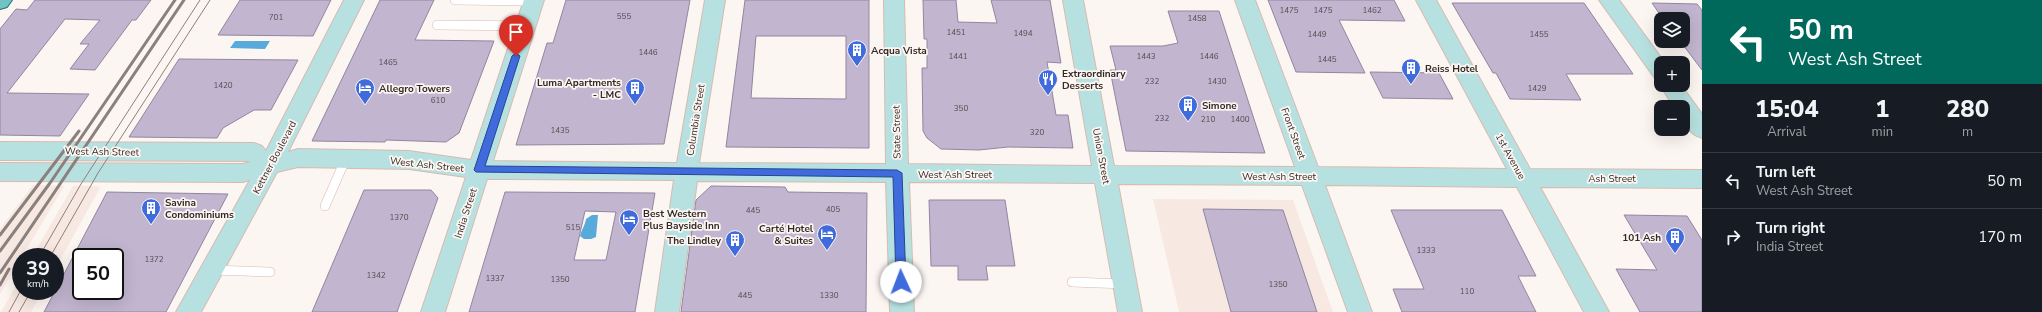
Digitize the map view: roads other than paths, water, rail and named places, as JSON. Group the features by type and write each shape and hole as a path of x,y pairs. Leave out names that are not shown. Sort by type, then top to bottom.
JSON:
{"main road":[{"name":"Kettner Boulevard","path":"188,312 269,167 354,0"},
{"name":"India Street","path":"433,312 534,0"},
{"name":"Columbia Street","path":"667,312 687,171 715,0"},
{"name":"State Street","path":"894,0 897,173 902,312"},
{"name":"Union Street","path":"1073,0 1130,312"},
{"name":"Front Street","path":"1245,0 1360,312"},
{"name":"1st Avenue","path":"1426,0 1522,178 1597,312"},
{"path":"1609,0 1654,62"},
{"path":"1675,92 1702,130"},
{"name":"West Ash Street","path":"0,151 254,152 269,167"},
{"name":"West Ash Street","path":"0,172 243,173 298,158 346,158 410,160 479,170 1522,178"},
{"name":"Ash Street","path":"1522,178 1702,179"}],"lane":[{"path":"454,0 534,0"},
{"path":"437,25 526,26"},
{"path":"325,206 346,158"},
{"path":"212,270 270,272"},
{"path":"1072,282 1125,284"}],"water":[{"path":"235,41 270,41 265,49 230,48"},
{"path":"592,215 598,215 596,237 584,239 580,236 586,219"}],"tram line":[{"path":"44,248 81,184 200,0"},
{"path":"55,248 98,173 210,0"},
{"path":"9,312 16,300"},
{"path":"19,312 26,300"}],"railway":[{"path":"0,251 50,183 175,0"},
{"path":"0,273 184,0"},
{"path":"0,235 79,131"},
{"path":"0,285 9,269"}],"place":[{"name":"Acqua Vista","path":"857,67"},
{"name":"Reiss Hotel","path":"1411,85"},
{"name":"Extraordinary Desserts","path":"1048,96"},
{"name":"Allegro Towers","path":"365,105"},
{"name":"Luma Apartments - LMC","path":"635,105"},
{"name":"Simone","path":"1188,122"},
{"name":"Savina Condominiums","path":"151,225"},
{"name":"Best Western Plus Bayside Inn","path":"629,236"},
{"name":"Carté Hotel & Suites","path":"827,251"},
{"name":"101 Ash","path":"1675,254"},
{"name":"The Lindley","path":"735,257"}]}
